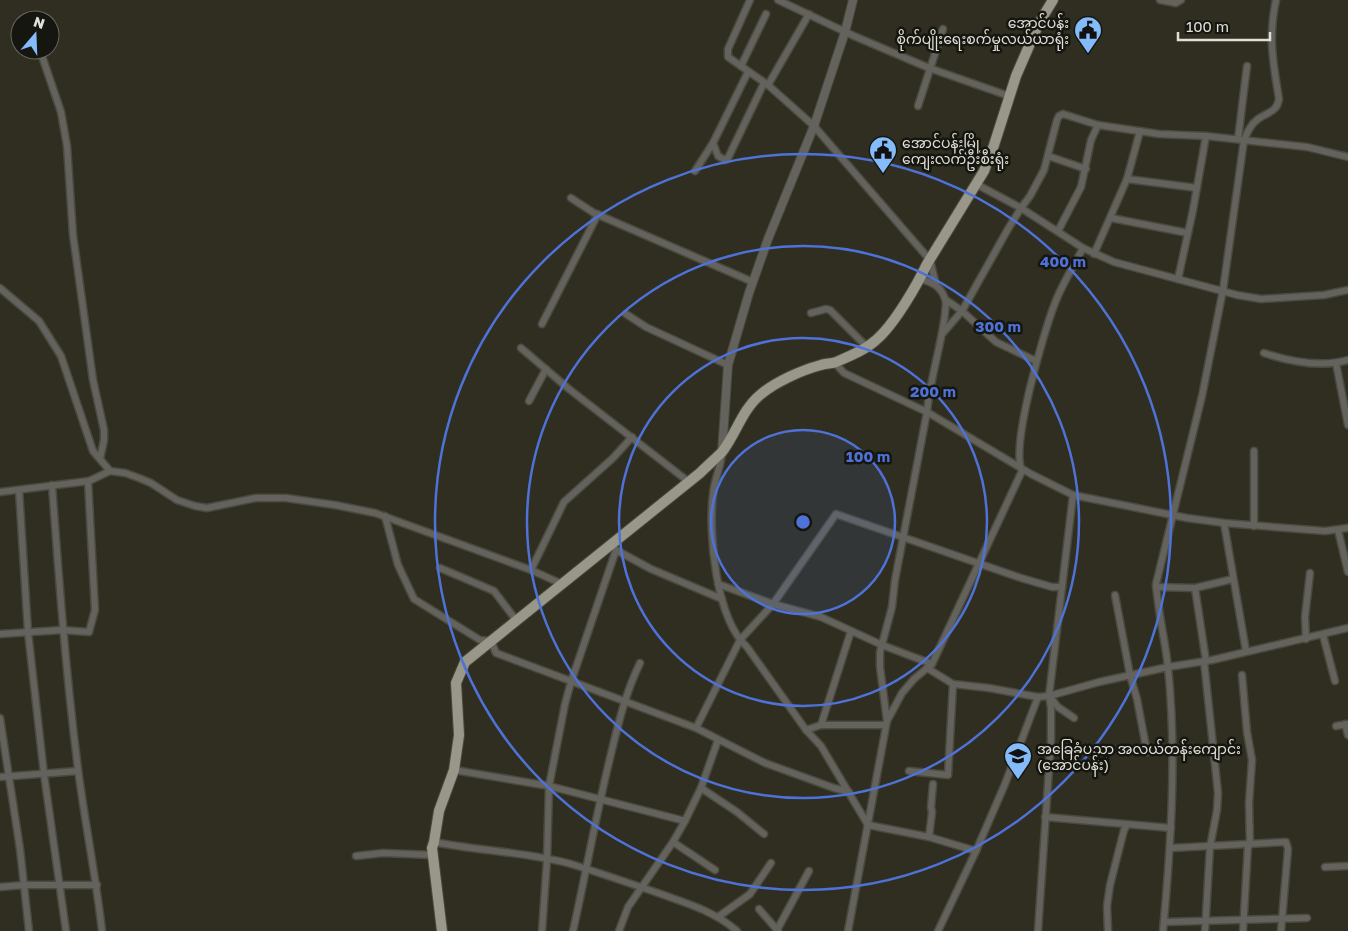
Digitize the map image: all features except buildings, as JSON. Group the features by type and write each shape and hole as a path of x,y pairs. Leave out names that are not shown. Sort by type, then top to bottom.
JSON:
{"main road":[{"path":"442,931 432,848 439,811 454,770 459,735 456,683 466,662 562,584 614,547 722,452 747,408 759,395 776,383 821,365 835,363 868,346 888,328 920,279 984,171 994,145 1008,96 1039,24 1054,0"}],"street":[{"path":"750,0 727,52 728,58 766,84 814,126 930,260 936,285 946,300 962,311 996,342 1036,362"},
{"path":"778,0 845,32 930,68 1008,96"},
{"path":"853,0 845,32 814,126 752,282 728,365 721,462 713,492 711,513 718,584 722,599 740,640 747,647 806,730 821,746 868,825 929,837 976,851"},
{"path":"1160,0 1176,3 1181,0"},
{"path":"1241,139 1259,118 1278,106 1279,99 1270,46 1276,0"},
{"path":"740,66 766,14"},
{"path":"713,143 718,156 725,160 728,158 766,84 809,14"},
{"path":"918,106 944,29"},
{"path":"43,60 62,112 67,146 72,235 93,380 104,430 100,459"},
{"path":"1163,931 1170,848 1173,770 1168,667 1156,587 1202,396 1223,290 1241,139 1247,66"},
{"path":"695,171 713,143 748,72"},
{"path":"941,335 962,311 1021,208 1030,196 1044,170 1059,116 1063,114 1098,125 1159,134 1241,139 1307,147 1348,157"},
{"path":"1058,231 1081,187 1091,140 1098,125"},
{"path":"1094,254 1127,179 1140,131"},
{"path":"1178,279 1206,136"},
{"path":"1048,156 1086,169"},
{"path":"1127,179 1197,188"},
{"path":"976,184 1021,208 1083,248 1114,262 1237,295 1262,299 1324,295 1348,290"},
{"path":"571,198 598,214 752,282"},
{"path":"542,324 598,214"},
{"path":"1111,218 1188,233"},
{"path":"886,723 902,693 929,666 1022,471 1020,467 1020,442 1036,362 1055,303 1083,248"},
{"path":"920,279 936,285"},
{"path":"0,288 39,321 61,356 93,451 110,471"},
{"path":"848,931 886,723 880,667 882,645 892,606 895,580 946,300"},
{"path":"812,313 826,308 830,310 868,346"},
{"path":"626,314 646,327 728,365"},
{"path":"521,348 689,482"},
{"path":"1264,353 1310,364 1336,364 1348,360"},
{"path":"835,363 844,373 927,412 1020,467 1073,495 1224,523 1325,531 1348,528"},
{"path":"1336,364 1348,425"},
{"path":"529,401 546,369"},
{"path":"531,570 564,502 614,458 632,437"},
{"path":"1254,451 1254,526"},
{"path":"0,492 88,482 110,471 126,473 152,483 177,500 207,508 256,498 286,498 335,505 385,516 531,570 562,584"},
{"path":"0,634 62,630 89,632 95,610 88,482"},
{"path":"52,485 62,630 78,771 97,885 102,931"},
{"path":"19,490 28,632 44,774 66,931"},
{"path":"1038,931 1051,739 1049,696 1073,495"},
{"path":"696,728 740,640 774,604 836,514 1021,578 1062,587"},
{"path":"385,516 398,565 414,599 480,640 490,641 496,653 696,728 764,763 849,792"},
{"path":"1224,523 1246,651"},
{"path":"1338,530 1348,572"},
{"path":"542,931 547,860 549,786 565,704 614,547 651,569 722,599"},
{"path":"440,568 494,591 516,620"},
{"path":"1306,639 1305,618 1310,573"},
{"path":"1156,587 1196,588 1233,578"},
{"path":"718,584 774,604 822,617 929,666 954,684 1038,697 1049,696 1130,675 1306,639 1348,628"},
{"path":"1196,588 1218,793 1217,810 1210,847 1205,931"},
{"path":"1115,595 1147,752"},
{"path":"822,725 851,631"},
{"path":"1323,634 1335,681"},
{"path":"573,931 600,800 624,701 640,663"},
{"path":"1242,675 1247,732 1252,760 1248,803 1249,845 1243,931"},
{"path":"908,771 948,775 954,684"},
{"path":"1049,696 1058,707 1074,718"},
{"path":"938,931 1005,784 1038,697"},
{"path":"0,718 20,849 29,931"},
{"path":"806,730 822,725 886,723"},
{"path":"1336,726 1347,724 1348,735"},
{"path":"619,931 628,907 673,842 685,821 701,788 718,740"},
{"path":"454,770 549,786 685,821"},
{"path":"0,777 78,771"},
{"path":"929,837 933,784"},
{"path":"701,788 737,812 764,834"},
{"path":"1045,817 1171,828"},
{"path":"1108,931 1110,885 1124,830 1127,825"},
{"path":"434,842 570,864 692,905 718,917 737,931"},
{"path":"673,842 715,870"},
{"path":"1170,848 1286,842 1288,850 1281,931"},
{"path":"356,856 383,853 433,856"},
{"path":"718,917 750,894 771,863"},
{"path":"1325,867 1348,866"},
{"path":"759,909 778,930 809,871"},
{"path":"0,887 24,885 97,885"},
{"path":"1164,922 1307,918"}],"place":[{"name":"အောင်ပန်း စိုက်ပျိုးရေးစက်မှုလယ်ယာရုံး","path":"1088,54"},
{"name":"အောင်ပန်းမြို့ ကျေးလက်ဦးစီးရုံး","path":"883,174"},
{"name":"အခြေခံပညာ အလယ်တန်းကျောင်း (အောင်ပန်း)","path":"1018,780"}]}
